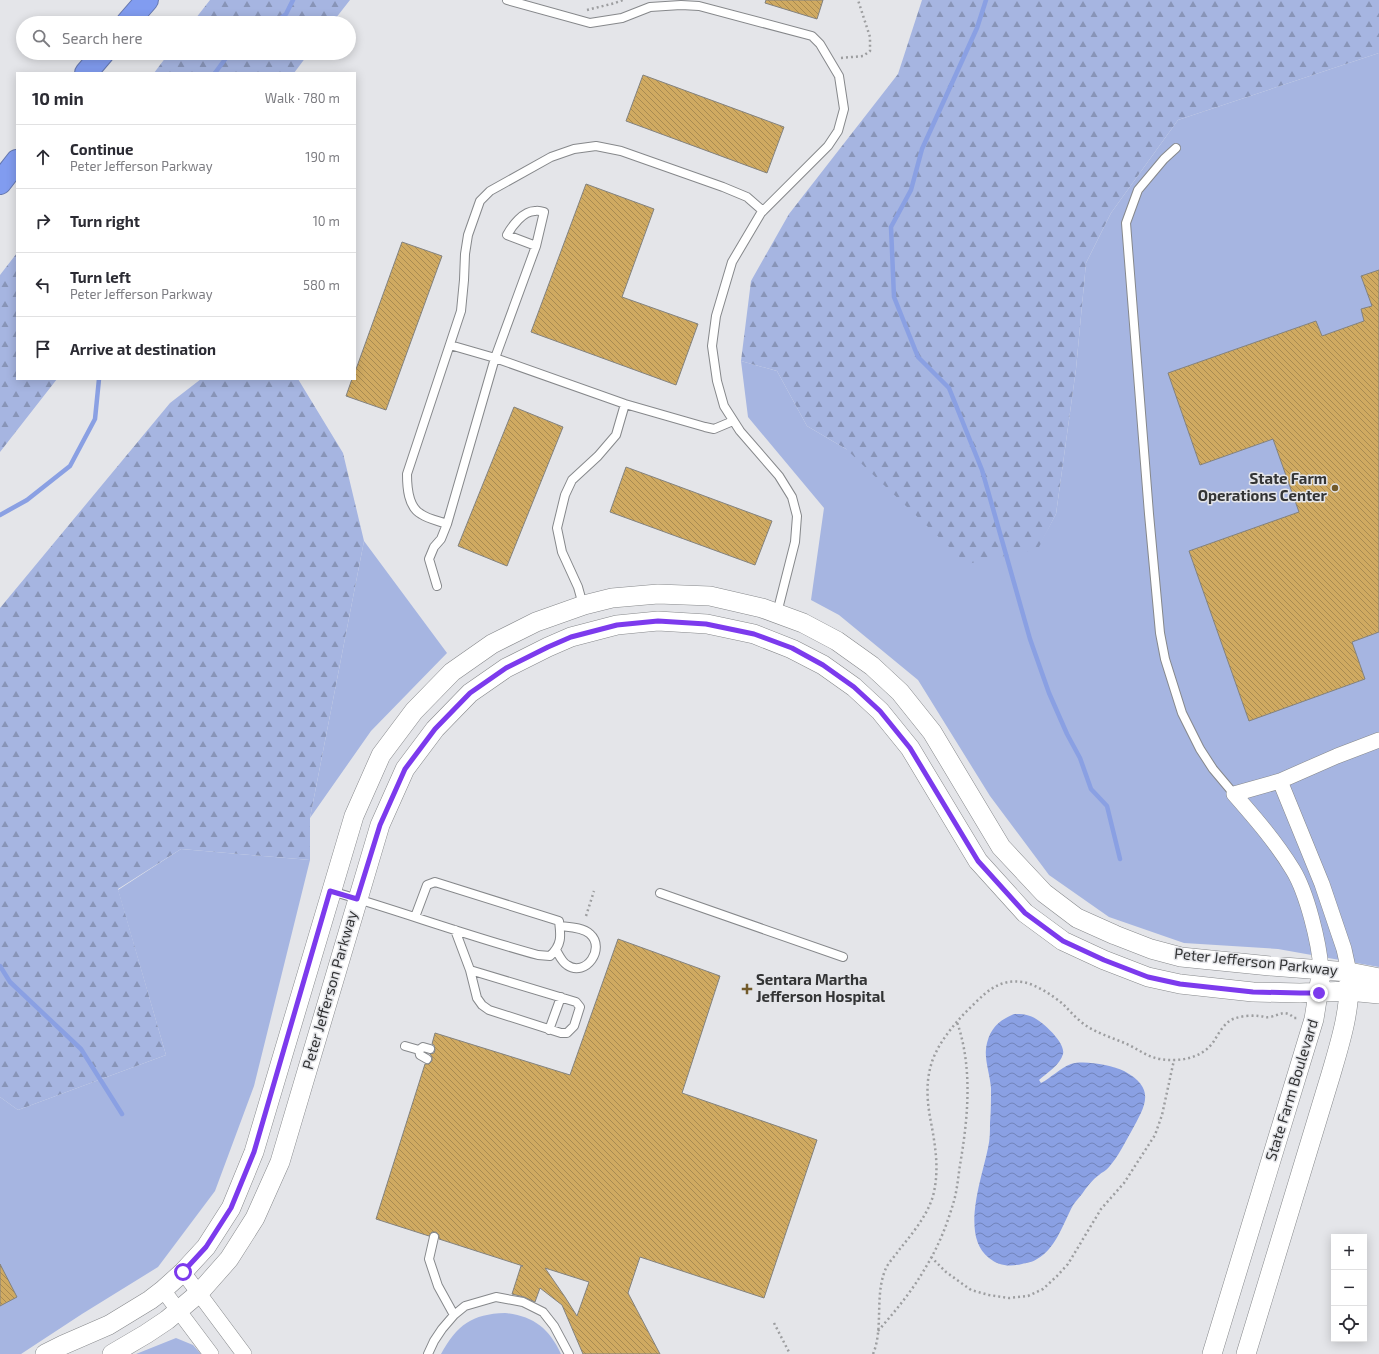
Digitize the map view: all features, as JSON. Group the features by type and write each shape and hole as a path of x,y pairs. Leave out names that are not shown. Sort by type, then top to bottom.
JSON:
{"highway":[{"path":"133,16 146,0"},
{"path":"87,72 97,60"},
{"path":"0,183 16,162"}],"street":[{"name":"Peter Jefferson Parkway","path":"45,1354 109,1325 150,1300 163,1290 183,1272 206,1247 231,1208 254,1152 330,891 354,816 381,755 414,710 452,672 492,644 536,622 584,605 612,598 658,594 710,596 762,608 803,623 837,641 872,666 900,692 932,732 1001,847 1044,893 1077,918 1114,935 1151,949 1181,957 1349,972 1379,978"},
{"name":"Peter Jefferson Parkway","path":"112,1354 146,1334 179,1311 199,1293 229,1259 255,1218 280,1162 380,825 405,769 435,729 470,693 506,668 571,637 624,624 658,621 706,624 754,634 792,648 823,665 854,687 880,711 910,748 978,861 1025,913 1063,941 1104,960 1148,977 1180,984 1253,992 1319,993 1349,991 1379,994"},
{"path":"1234,794 1280,781 1337,756 1379,740"},
{"name":"State Farm Boulevard","path":"1246,1354 1331,1074 1344,1028 1349,991 1349,972 1344,949 1322,884 1280,781"},
{"name":"State Farm Boulevard","path":"1212,1354 1314,1019 1319,993 1321,970 1319,948 1314,929 1303,893 1294,871 1280,850 1234,794"},
{"path":"183,1272 244,1354"},
{"path":"163,1290 211,1354"}],"lane":[{"path":"507,0 590,23 622,18 650,7 680,5 699,6 812,36 820,44 838,76 844,109 838,131 828,146 763,211 732,262 716,316 712,346 717,381 724,406 740,431 779,476 792,497 797,516 795,542 777,613"},
{"path":"447,524 420,514 416,510 407,489 407,474 461,311 465,254 468,236 480,201 490,191 551,157 574,149 596,146 621,151 723,186 747,197 763,211"},
{"path":"1176,148 1164,159 1138,190 1126,224 1149,514 1160,633 1165,659 1182,713 1200,749 1213,769 1234,794"},
{"path":"436,586 429,559 434,547 441,540 447,524 496,358 536,246 544,212 534,210 514,223 507,236 536,246"},
{"path":"450,345 496,358 625,404 714,429 733,420"},
{"path":"584,605 578,587 562,552 557,528 565,495 572,480 598,456 616,435 625,404"},
{"path":"330,891 538,955 550,956 556,950 561,938 559,921 435,882 426,885 415,917"},
{"path":"660,893 843,957"},
{"path":"556,950 565,965 573,968 580,968 588,964 594,958 594,942 591,934 585,930 560,926"},
{"path":"455,930 470,970 477,998 485,1008 561,1033 567,1033 574,1026 580,1007 576,1002 470,970"},
{"path":"549,1030 561,997"},
{"path":"405,1046 420,1050 423,1047 430,1049"},
{"path":"420,1050 420,1055 427,1059"},
{"path":"434,1237 428,1259 438,1286 454,1315"},
{"path":"428,1354 437,1336 454,1315 465,1306 496,1297 523,1302 543,1312 554,1326 569,1354"}],"path":[{"path":"586,11 623,0"},
{"path":"830,61 839,58 864,56 870,51 870,37 858,0"},
{"path":"586,916 594,891"},
{"path":"873,1354 878,1331 882,1282 886,1269 923,1217 932,1197 938,1171 936,1146 927,1090 931,1064 941,1043 957,1021 986,993 1006,981 1025,982 1046,992 1063,1004 1078,1020 1093,1030 1129,1045 1152,1057 1168,1060 1198,1056 1207,1050 1223,1027 1232,1019 1257,1015 1267,1017 1285,1012 1294,1018 1299,1018"},
{"path":"878,1331 909,1295 944,1231 954,1203 966,1130 967,1090 966,1062 963,1040 957,1021"},
{"path":"931,1257 946,1272 971,1290 1009,1298 1028,1296 1043,1289 1068,1264 1101,1209 1124,1183 1155,1135 1162,1115 1174,1060"},
{"path":"774,1323 790,1354"}],"green space":[{"path":"210,0 350,0 337,16 197,16"},
{"path":"922,0 1379,0 1379,53 1178,120 1111,213 1086,263 1076,369 1056,514 1038,549 967,564 846,449 807,426 777,371 741,361 751,281 789,214 898,74"},
{"path":"1379,53 1379,967 1278,949 1184,943 1109,917 1049,875 990,796 918,680 839,615 811,600 824,508 748,417 741,361 777,371 807,426 846,449 1037,549 1056,514 1076,369 1086,263 1111,213 1178,120"},
{"path":"164,60 304,60 295,72 155,72"},
{"path":"16,254 16,380 56,380 0,452 0,275"},
{"path":"200,380 299,380 343,453 364,541 310,818 310,860 181,849 118,889 166,1055 18,1110 0,1097 0,608 170,403"},
{"path":"364,541 447,653 371,731 310,818"},
{"path":"181,849 310,860 254,1086 215,1191 158,1267 21,1354 0,1354 0,1097 18,1110 166,1055 118,890"},
{"path":"505,1313 524,1317 539,1325 551,1337 561,1354 441,1354 453,1336 467,1323 483,1316"},
{"path":"176,1338 193,1345 201,1354 136,1354"}],"water":[{"path":"1014,1014 1028,1015 1034,1018 1046,1026 1061,1043 1063,1054 1059,1062 1039,1080 1041,1083 1071,1064 1083,1063 1105,1065 1124,1071 1134,1078 1141,1084 1145,1098 1144,1106 1118,1155 1108,1168 1092,1181 1074,1203 1049,1250 1034,1261 1008,1266 993,1261 980,1248 976,1236 974,1221 978,1190 990,1136 991,1088 986,1059 986,1048 989,1037 994,1028 1004,1019"}],"building":[{"path":"766,0 823,0 817,19 765,3"},
{"path":"643,75 784,127 767,173 626,121"},
{"path":"586,184 654,209 622,297 698,324 676,385 531,332"},
{"path":"402,242 442,256 386,410 346,396 352,380 356,380 356,369"},
{"name":"State Farm Operations Center","path":"1379,270 1379,632 1352,642 1365,679 1249,721 1189,551 1299,512 1273,439 1200,465 1168,373 1316,321 1322,336 1364,321 1361,309 1372,306 1361,276"},
{"path":"514,407 563,427 507,566 458,546"},
{"path":"626,467 772,521 755,565 610,512"},
{"path":"618,939 720,976 682,1093 817,1140 764,1298 640,1257 628,1293 660,1354 583,1354 562,1305 540,1288 535,1302 512,1294 521,1266 523,1266 439,1239 439,1235 436,1232 432,1232 429,1236 376,1219 425,1064 429,1064 432,1061 430,1054 434,1053 435,1050 434,1045 432,1044 435,1033 570,1075","holes":["545,1268 589,1282 577,1316"]},
{"path":"0,1264 17,1297 0,1306"}],"waterway":[{"path":"283,16 286,14 293,0"},
{"path":"986,0 977,28 922,149 911,190 891,227 894,297 918,357 949,388 982,470 1030,639 1049,693 1067,734 1080,758 1091,789 1107,806 1120,859"},
{"path":"216,72 225,60"},
{"path":"0,515 27,500 70,466 95,419 99,380"},
{"path":"0,966 10,982 81,1049 122,1114"}],"place":[{"name":"State Farm Operations Center","path":"1335,488"},
{"name":"Sentara Martha Jefferson Hospital","path":"747,989"}],"route":[{"path":"183,1272 206,1247 231,1208 254,1152 330,891 357,899 380,825 405,769 435,729 470,693 506,668 571,637 617,625 658,621 706,624 754,634 792,648 823,665 854,687 880,711 910,748 978,861 1025,913 1063,941 1104,960 1148,977 1180,984 1253,992 1319,993"}]}
